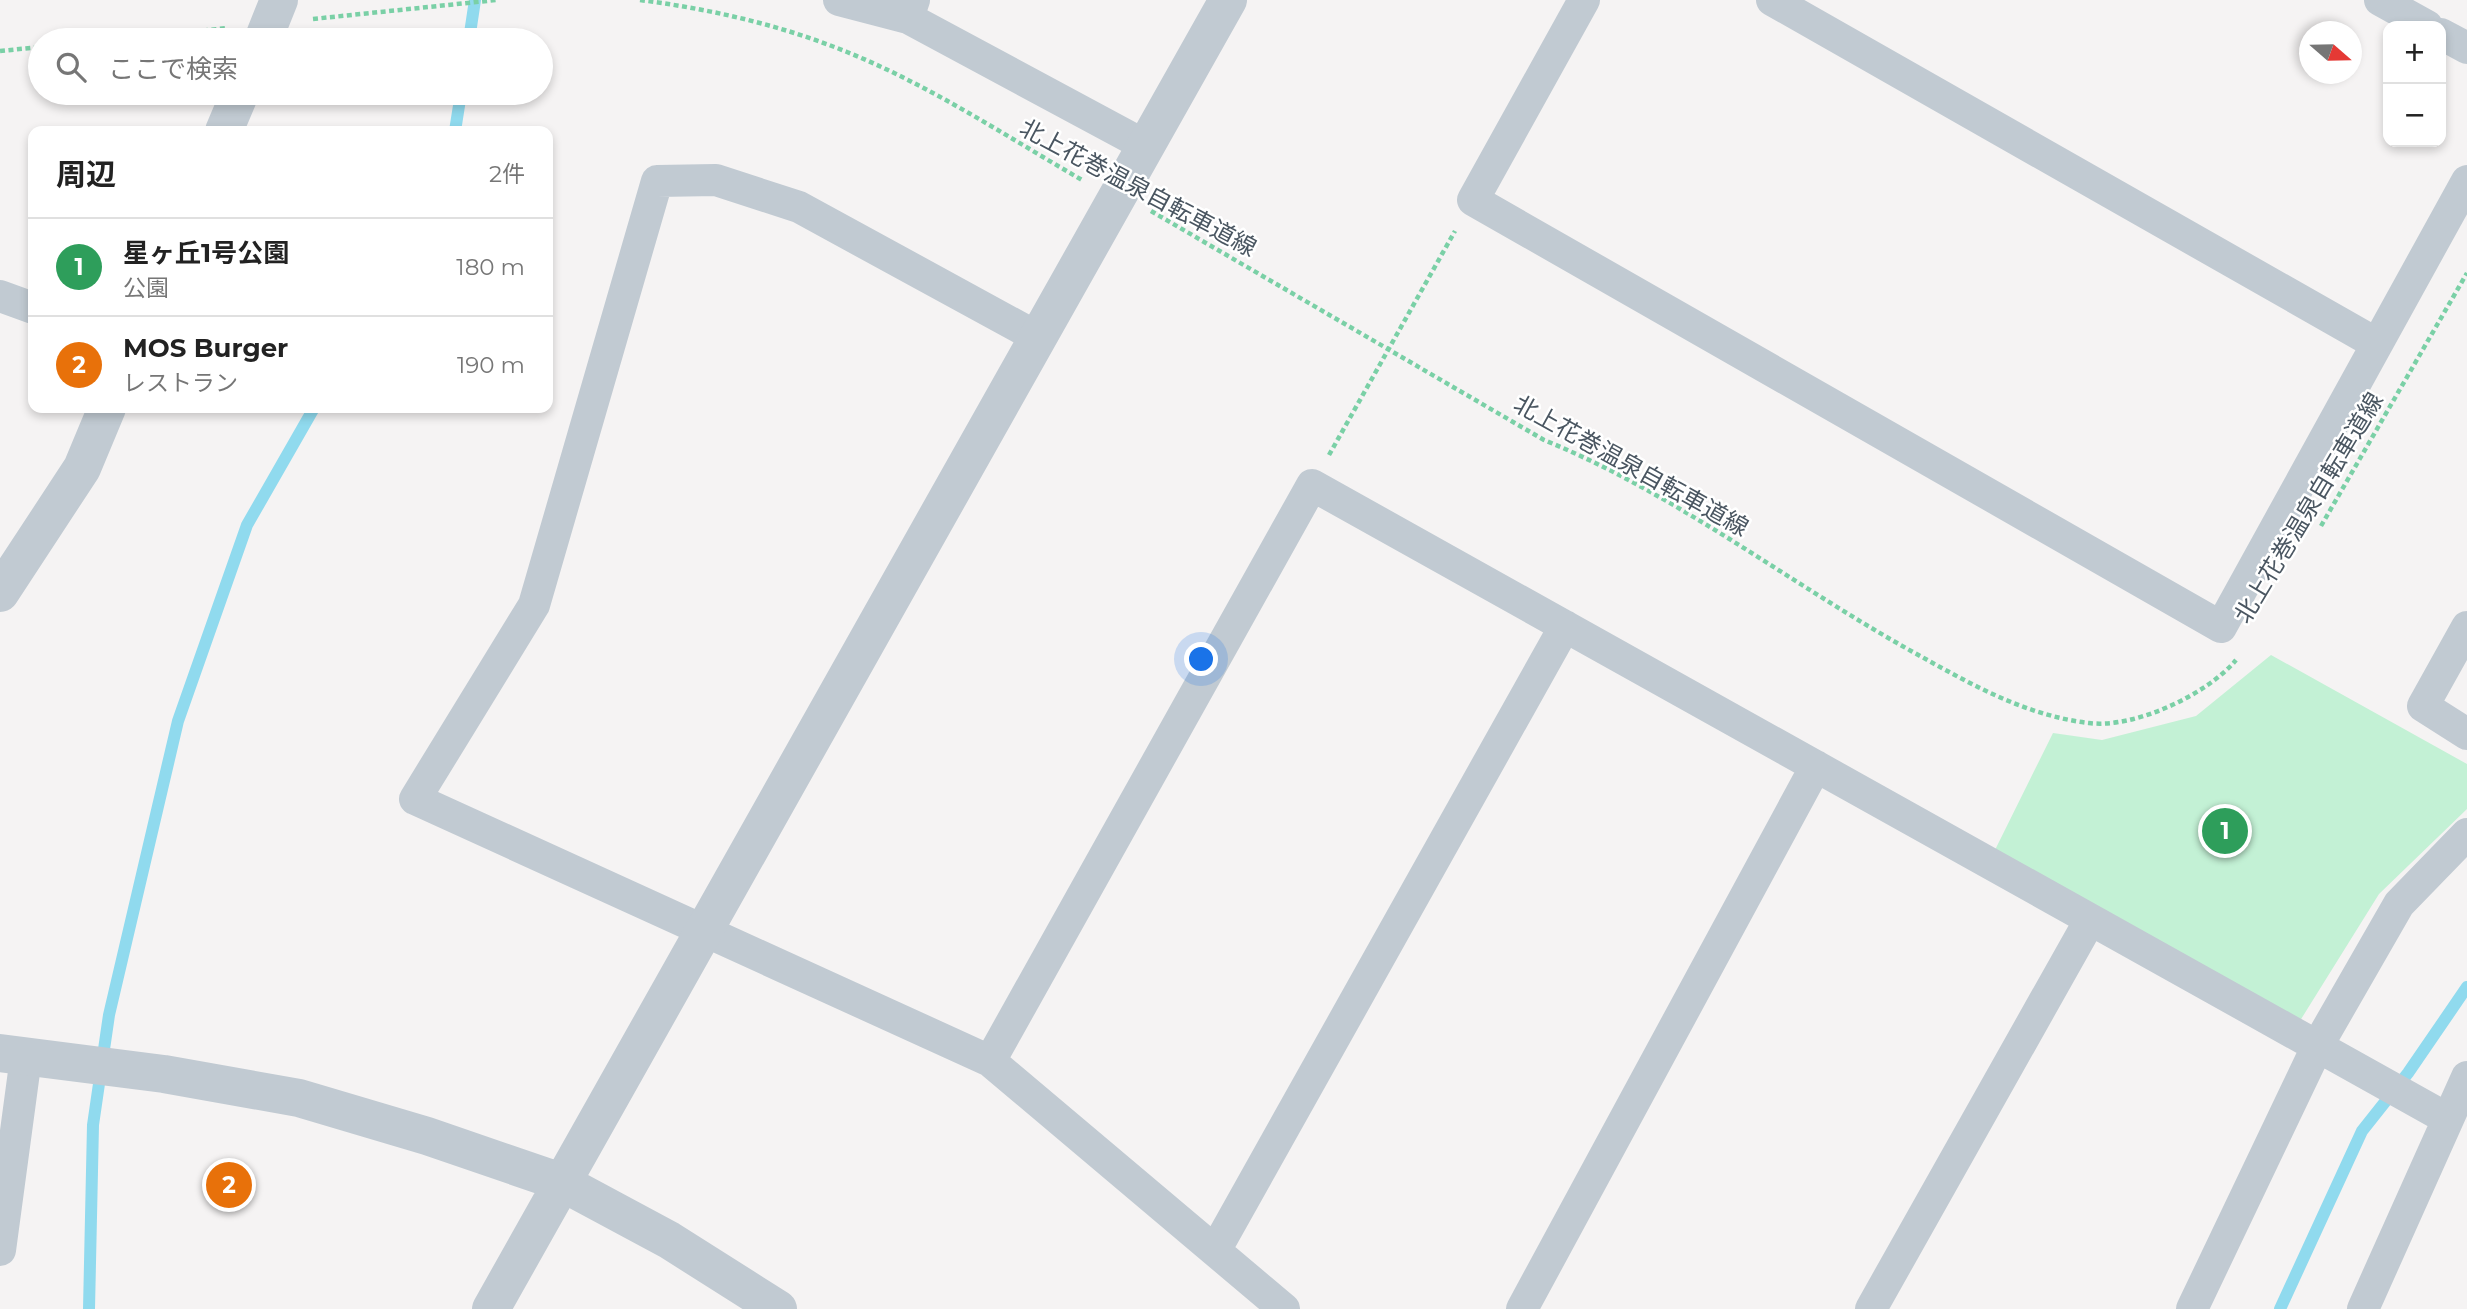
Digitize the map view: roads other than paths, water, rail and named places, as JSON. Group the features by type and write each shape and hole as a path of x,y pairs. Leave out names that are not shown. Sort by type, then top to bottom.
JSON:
{"street":[{"path":"268,28 279,0"},
{"path":"839,0 911,9 1146,146"},
{"path":"491,1309 1228,0"},
{"path":"1584,0 1473,200 2221,628 2467,181"},
{"path":"1772,0 2377,344"},
{"path":"2380,0 2418,21"},
{"path":"2446,37 2467,48"},
{"path":"226,126 235,105"},
{"path":"1037,337 799,207 716,180 657,181 534,605 415,799 990,1061 1284,1309"},
{"path":"0,296 28,306"},
{"path":"0,593 82,468 105,413"},
{"path":"990,1061 1312,485 2446,1118"},
{"path":"1216,1249 1565,626"},
{"path":"2467,627 2423,706 2467,734"},
{"path":"1522,1309 1816,766"},
{"path":"2192,1309 2318,1045 2399,904 2467,834"},
{"path":"1871,1309 2090,920"},
{"path":"0,1250 13,1055 164,1074 299,1098 427,1136 561,1182 668,1240 778,1309"},
{"path":"2363,1309 2446,1118 2467,1077"}],"waterway":[{"path":"471,28 475,0"},
{"path":"456,126 459,105"},
{"path":"89,1309 93,1125 109,1015 178,721 247,525 311,413"},
{"path":"2280,1309 2362,1131 2408,1073 2467,987"}],"place":[{"name":"星ヶ丘1号公園","path":"2225,831"},
{"name":"MOS Burger","path":"229,1185"}]}
